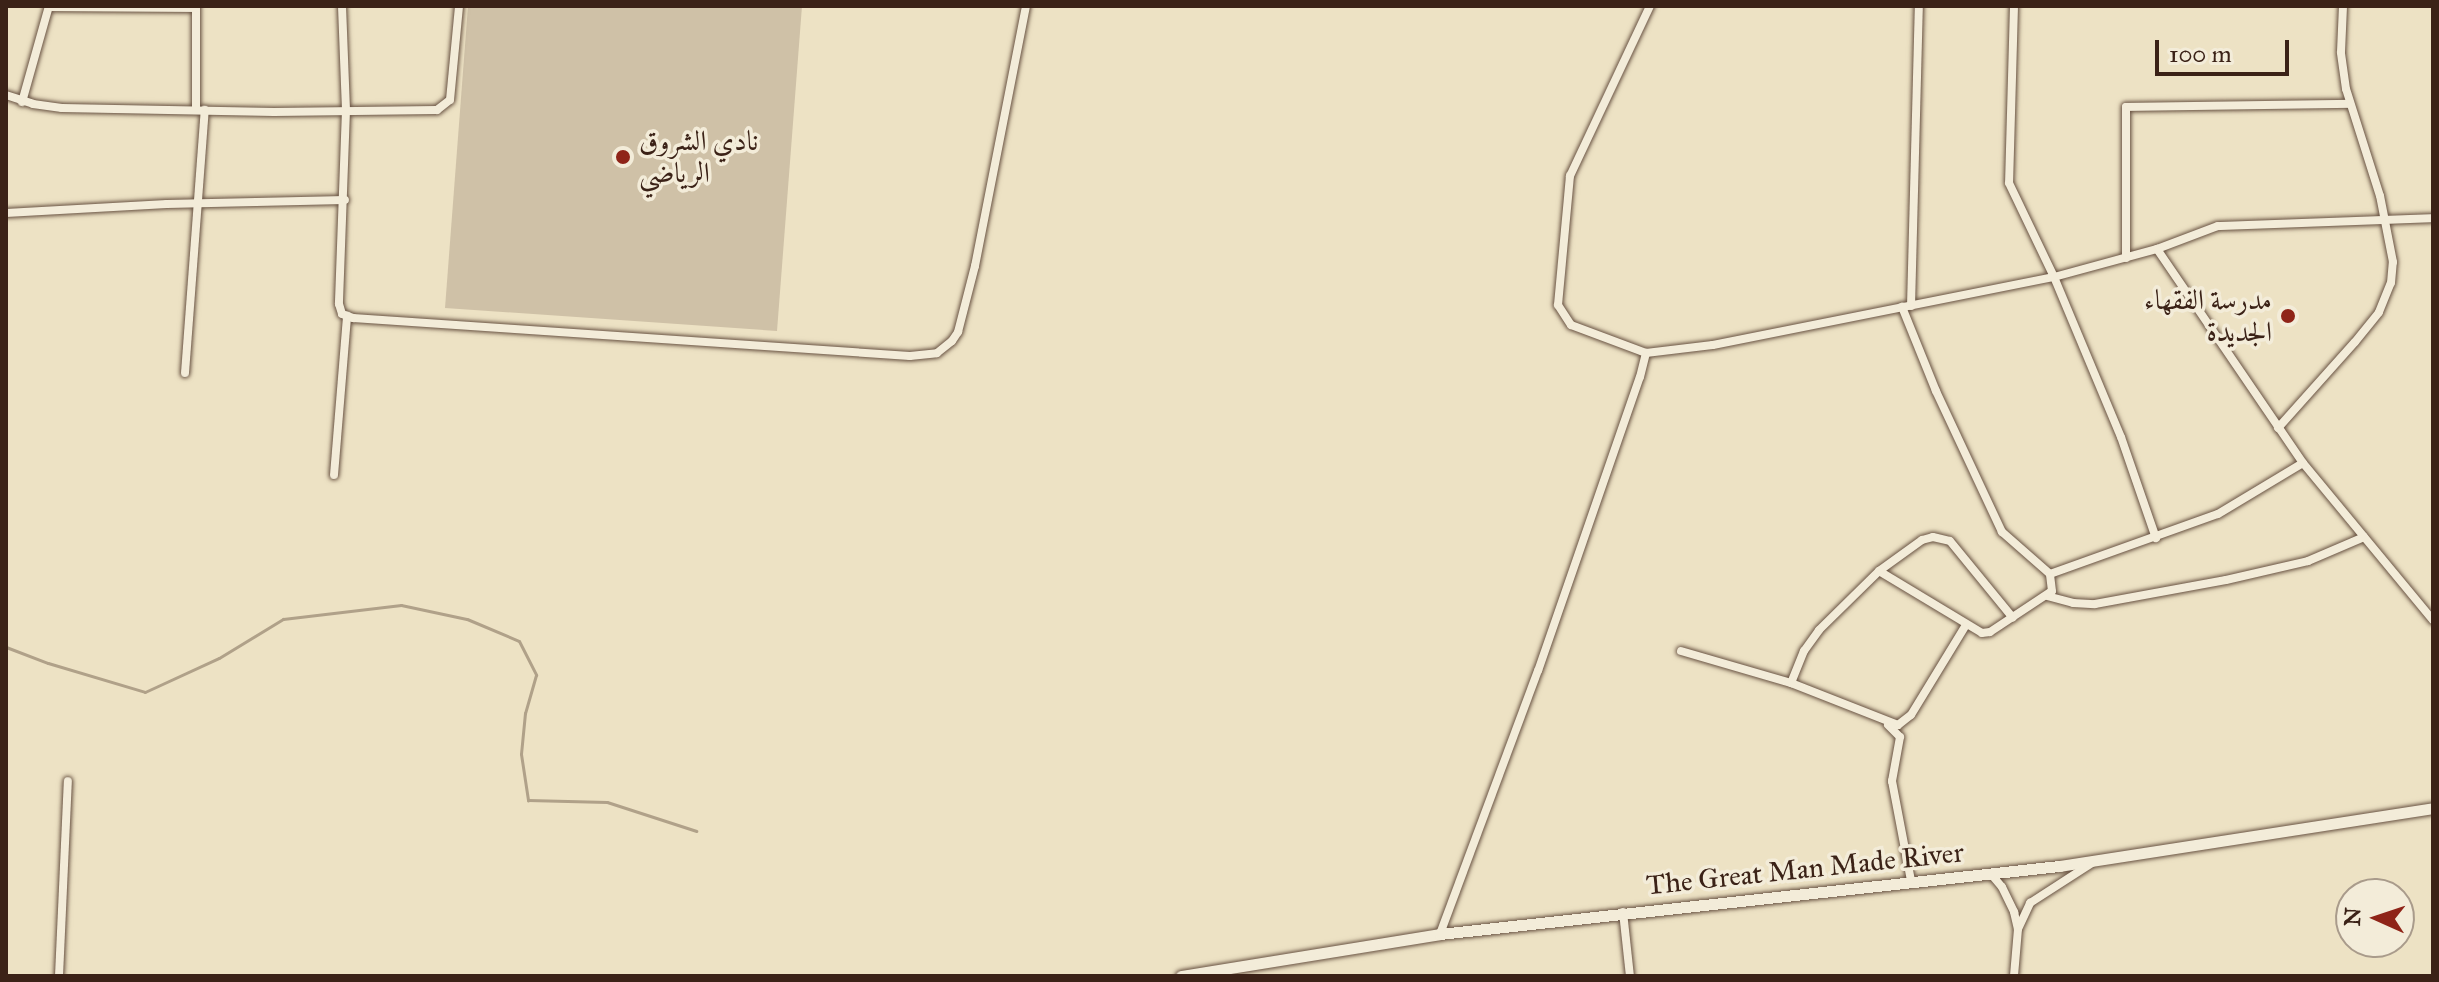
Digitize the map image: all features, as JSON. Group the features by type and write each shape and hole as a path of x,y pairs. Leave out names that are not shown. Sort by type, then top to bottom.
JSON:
{"main road":[{"name":"The Great Man Made River","path":"1181,976 1440,934 1991,874 2433,808"}],"street":[{"path":"334,475 347,316 339,304 346,110 342,6"},
{"path":"6,109 9,97 62,108 430,111 446,105 450,100 459,6"},
{"path":"347,316 910,356 937,353 958,332 975,266 1026,6"},
{"path":"1650,6 1570,176 1558,305 1571,325 1646,353 1713,345 2054,277 2157,249 2226,225 2433,218"},
{"path":"1879,571 1982,633 1990,632 2047,596 2053,586 2050,574 2002,532 1936,391 1906,306 1919,6"},
{"path":"2014,6 2007,175 2054,277 2121,437 2156,538"},
{"path":"2278,428 2379,312 2391,283 2393,262 2385,220 2350,104 2341,52 2343,6"},
{"path":"22,102 49,7 196,7 200,110 198,203 185,373"},
{"path":"2126,258 2126,107 2350,104"},
{"path":"6,213 198,203 345,200"},
{"path":"2157,249 2303,463 2433,620"},
{"path":"1440,934 1538,671 1646,353"},
{"path":"2050,574 2218,514 2303,463"},
{"path":"1791,683 1804,651 1819,630 1879,571 1922,540 1933,537 1950,541 2013,618"},
{"path":"2047,596 2073,603 2095,604 2308,561 2364,537"},
{"path":"1681,651 1791,683 1898,725 1907,721 1966,625"},
{"path":"1884,721 1900,737 1892,781 1911,881"},
{"path":"59,976 68,781"},
{"path":"2014,976 2018,929 2030,903 2099,859"},
{"path":"1991,874 2009,899 2018,929"},
{"path":"1623,912 1630,976"}],"shaded area":[{"name":"نادي الشروق الرياضي","path":"468,6 802,6 777,331 445,308"}],"waterway":[{"path":"6,647 145,692 219,658 283,619 401,605 467,619 519,641 536,675 525,713 521,754 528,800 607,802 696,831"}],"place":[{"name":"نادي الشروق الرياضي","path":"623,157"},
{"name":"مدرسة الفقهاء الجديدة","path":"2288,316"}]}
